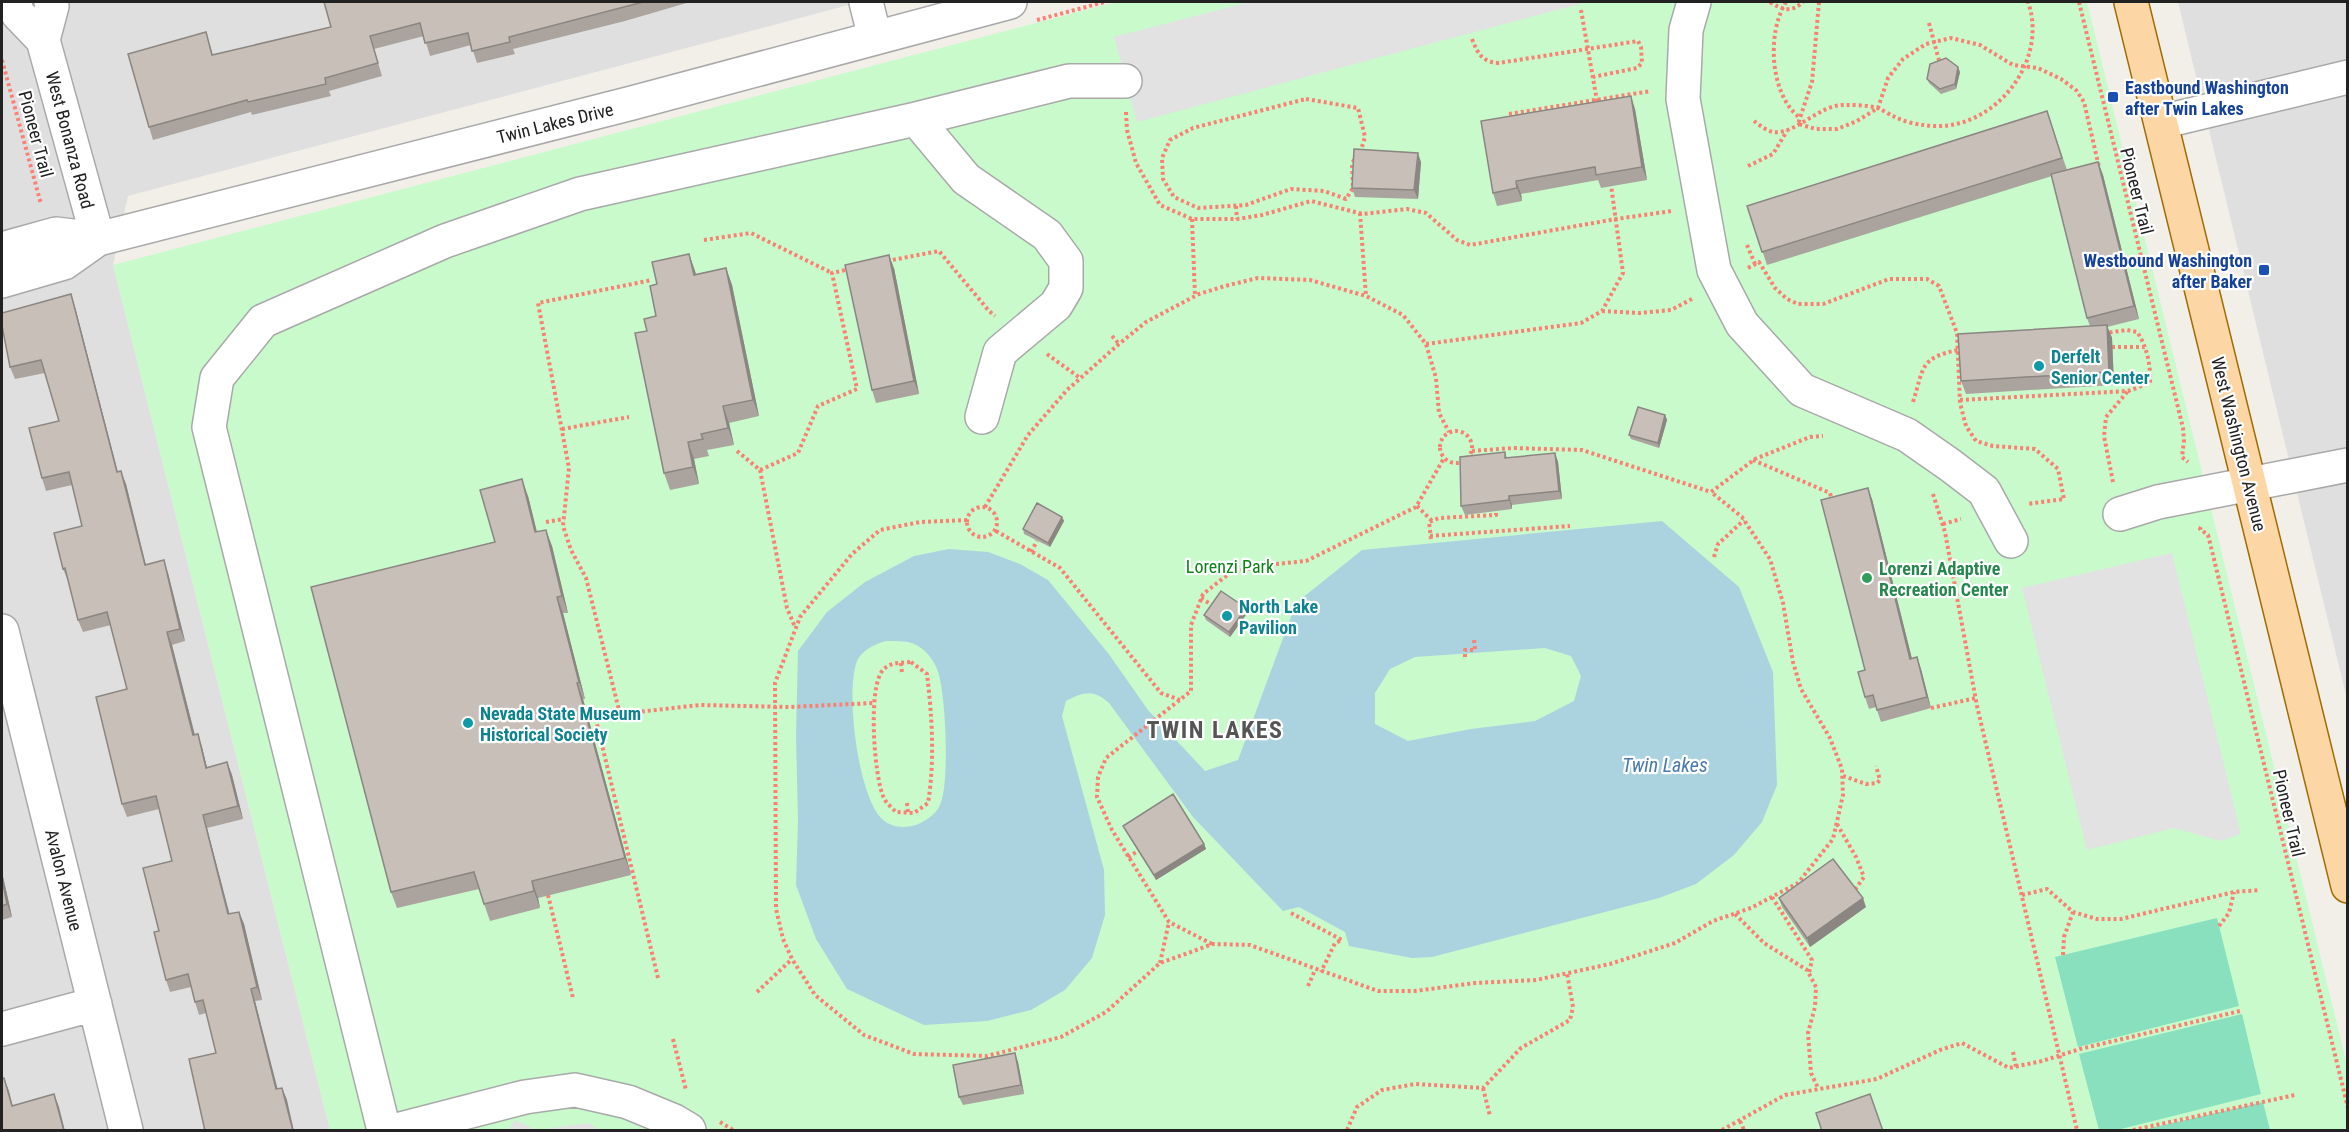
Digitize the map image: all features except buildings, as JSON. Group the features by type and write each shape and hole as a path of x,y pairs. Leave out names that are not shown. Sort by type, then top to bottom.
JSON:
{"main road":[{"name":"West Washington Avenue","path":"2131,2 2348,886"}],"street":[{"name":"West Bonanza Road","path":"14,2 18,14 43,40 98,239"},
{"path":"43,40 52,6 51,2"},
{"path":"866,2 875,38"},
{"name":"Twin Lakes Drive","path":"2,281 64,263 98,239 632,103 1010,2"},
{"path":"1694,2 1686,30 1683,99 1714,270 1742,324 1802,390 1904,434 1984,491 2011,541"},
{"path":"2161,122 2348,77"},
{"path":"384,1131 209,427 217,378 263,321 445,241 580,194 916,119 1068,81 1125,81"},
{"path":"916,119 966,179 1047,235 1066,261 1066,288 1056,305 1000,352 982,417"},
{"name":"Twin Lakes Drive","path":"2,249 56,234 98,239"},
{"path":"2117,500 2158,502 2249,483 2302,476 2348,465"},
{"name":"Avalon Avenue","path":"3,645 126,1131"},
{"path":"2,1029 95,1004"},
{"path":"397,1131 525,1096 575,1090 628,1102 674,1121 701,1125"}],"path":[{"path":"1770,2 1781,9 1789,10 1797,8 1803,2"},
{"path":"1786,2 1781,9 1773,32 1774,59 1785,99 1800,118"},
{"path":"1798,124 1812,82 1820,2"},
{"path":"1748,166 1773,154 1787,131 1814,114 1842,105 1878,108 1896,118 1925,126 1958,124 1995,107 2012,88 2025,66 2033,41 2033,16 2028,2"},
{"name":"Pioneer Trail","path":"2079,2 2182,428 2184,441 2182,457"},
{"path":"1581,10 1598,108"},
{"path":"1929,23 1941,65"},
{"path":"1798,124 1816,129 1837,129 1857,121 1878,108 1888,78 1904,59 1926,44 1951,38 1980,45 2013,64 2038,68 2061,79 2076,90 2084,102 2099,162 2098,170"},
{"path":"1472,39 1479,56 1488,62 1499,63 1587,47 1638,41 1641,47 1642,63 1637,68 1593,77"},
{"name":"Pioneer Trail","path":"2,60 41,208"},
{"path":"1125,81 1127,130 1136,163 1160,206 1192,219 1237,219 1262,215 1311,201 1360,213 1407,209 1426,213 1457,240 1470,245 1617,219 1702,207"},
{"path":"1509,114 1684,85"},
{"path":"1306,99 1359,108 1365,137 1361,150 1352,163 1353,188 1346,199 1324,191 1292,189 1274,197 1236,206 1198,208 1174,198 1163,178 1162,158 1170,140 1193,128 1306,99"},
{"path":"1754,121 1772,132 1787,131"},
{"path":"1426,344 1581,323 1602,311 1623,273 1611,185"},
{"path":"1236,206 1237,219"},
{"path":"1360,213 1366,296"},
{"path":"1192,219 1195,296"},
{"path":"704,240 751,233 832,273 854,268"},
{"path":"1747,245 1755,264"},
{"path":"886,262 939,250"},
{"path":"1602,311 1640,313 1671,310 1759,262 1775,288 1787,299 1798,304 1823,304 1889,279 1928,279 1939,286 1957,333 1960,400 1966,426 1976,441 1993,446 2036,449 2058,469 2064,499"},
{"path":"760,470 798,453 818,406 857,389 832,273"},
{"path":"985,507 1028,435 1067,390 1119,344 1146,322 1195,296 1258,278 1310,280 1366,296 1403,315 1426,344 1436,378 1438,413 1449,432"},
{"path":"620,714 586,578 568,542 563,526 569,468 538,303 652,280"},
{"path":"1866,287 1868,293"},
{"path":"1960,400 2128,391 2150,383 2151,373 2145,347 2137,332 2127,330 2103,333 2102,328"},
{"path":"1112,336 1119,344"},
{"path":"2112,347 2145,347"},
{"path":"1904,434 1922,368 1937,354 1958,350"},
{"path":"2117,500 2104,436 2106,417 2128,391"},
{"path":"562,429 629,417"},
{"path":"1213,944 1169,922 1112,830 1098,797 1098,777 1106,758 1191,692 1191,625 1203,594 1230,573 1266,565 1306,561 1417,506 1444,458 1440,443 1449,432 1456,430 1467,434 1472,443 1472,451 1468,458 1459,463 1444,458"},
{"path":"1711,492 1754,460 1810,437 1834,434"},
{"path":"967,520 921,522 880,530 852,554 800,618 775,683 776,909 783,939 792,959 815,995 864,1035 914,1054 987,1056 1061,1037 1106,1012 1160,963 1213,944 1250,945 1378,992 1415,991 1475,983 1536,980 1610,964 1675,943 1713,921 1751,908 1798,883 1833,839 1843,795 1842,769 1830,738 1801,689 1793,662 1784,603 1770,559 1744,520 1711,492 1582,450 1513,448 1472,451"},
{"path":"737,451 760,470 787,608 795,628"},
{"path":"1754,460 1830,493 1835,509"},
{"path":"1930,486 1945,532 1976,698 2078,1131"},
{"path":"980,506 990,508 996,516 996,531 987,537 977,537 969,530 967,520 971,511 980,506"},
{"path":"1417,506 1432,521"},
{"path":"1496,511 1496,515 1439,518 1430,522 1430,538 1570,526"},
{"path":"546,522 564,519"},
{"path":"1714,557 1718,544 1744,520"},
{"name":"Pioneer Trail","path":"2200,529 2208,535 2348,1108"},
{"path":"996,531 1060,568 1161,693 1180,700"},
{"path":"1031,552 1037,541"},
{"path":"1202,598 1215,607"},
{"path":"1465,657 1465,650 1475,650 1474,639"},
{"path":"911,662 927,674 930,703 932,784 928,803 914,813 896,813 884,798 879,778 875,740 873,703 877,680 882,670 894,663 901,663 911,662"},
{"path":"901,663 902,673"},
{"path":"1931,708 1976,698"},
{"path":"658,978 596,720 620,714 700,705 790,707 873,703"},
{"path":"1842,776 1866,784 1877,783 1880,780 1876,766"},
{"path":"907,803 908,813"},
{"path":"1837,824 1856,857 1864,877 1854,891"},
{"path":"1128,857 1138,851"},
{"path":"2022,895 2047,890 2073,912 2097,919 2121,919 2234,892 2260,890"},
{"path":"2219,926 2229,914 2234,892"},
{"path":"548,895 573,998"},
{"path":"1772,897 1812,960 1809,973"},
{"path":"2063,955 2064,937 2073,912"},
{"path":"1291,913 1342,940 1335,944 1308,986"},
{"path":"1735,914 1764,943 1809,973 1816,987 1815,1007 1808,1033 1811,1073 1818,1088"},
{"path":"1160,963 1169,922"},
{"path":"757,992 792,959"},
{"path":"1347,1131 1357,1107 1382,1090 1415,1084 1483,1088 1521,1048 1570,1020 1573,1007 1567,973"},
{"path":"1722,1131 1785,1095 1877,1079 1940,1050 1962,1043 2009,1068 2042,1062 2061,1055 2240,1011"},
{"path":"673,1039 686,1092"},
{"path":"2013,1052 2016,1067"},
{"path":"987,1056 989,1067"},
{"path":"1483,1088 1490,1116"},
{"path":"2133,1131 2295,1095"},
{"path":"1740,1121 1744,1131"},
{"path":"701,1125 733,1131"}],"shaded area":[{"path":"2,2 860,2 128,196 113,265 330,1130 2,1130"},
{"path":"1250,2 1587,2 1137,122 1114,37"},
{"path":"2178,2 2347,2 2347,699"},
{"path":"2172,553 2241,834 2221,841 2174,828 2087,850 2022,588"},
{"path":"515,1120 536,1130 508,1130"},
{"path":"589,1123 600,1130 536,1130"}],"green space":[{"name":"Lorenzi Park","path":"1116,2 2087,2 2347,1065 2347,1130 330,1130 113,265"},
{"path":"2217,918 2239,1006 2078,1047 2055,957"},
{"path":"2242,1014 2261,1094 2117,1130 2099,1130 2079,1054"},
{"path":"2263,1102 2270,1130 2142,1130"}],"water":[{"name":"Twin Lakes","path":"1662,521 1739,587 1773,672 1777,785 1762,822 1734,855 1696,884 1659,898 1432,957 1412,958 1349,946 1345,932 1299,907 1283,911 1193,817 1109,703 1088,693 1066,701 1062,716 1104,870 1105,915 1092,958 1065,990 1031,1010 987,1021 924,1025 847,989 816,939 796,885 798,651 827,612 865,582 914,556 949,549 988,552 1020,564 1048,580 1108,653 1148,710 1205,771 1238,760 1296,603 1362,550","holes":["886,641 909,642 926,652 937,669 943,696 946,737 943,794 940,805 932,816 908,827 889,824 882,819 874,807 860,767 853,719 852,696 857,661 869,648","1545,648 1571,656 1581,676 1574,701 1535,721 1471,729 1408,741 1375,724 1375,693 1390,669 1415,657"]}],"place":[{"name":"Eastbound Washington after Twin Lakes","path":"2113,97"},
{"name":"Westbound Washington after Baker","path":"2264,270"},
{"name":"Derfelt Senior Center","path":"2039,366"},
{"name":"Lorenzi Adaptive Recreation Center","path":"1867,578"},
{"name":"North Lake Pavilion","path":"1227,616"},
{"name":"Nevada State Museum Historical Society","path":"468,723"}],"district":[{"name":"TWIN LAKES","path":"1215,730"}]}
